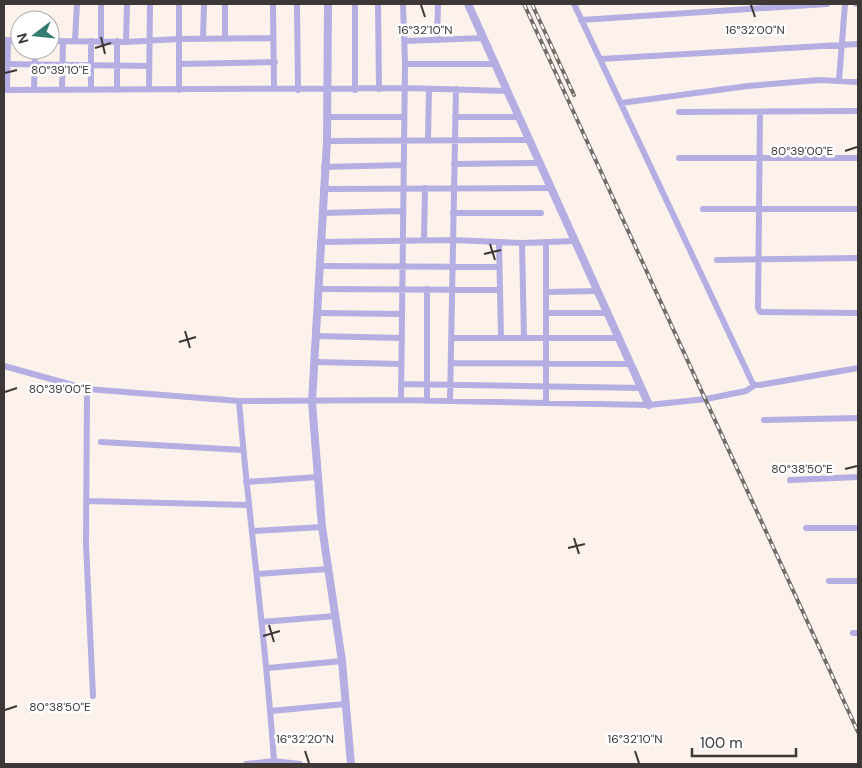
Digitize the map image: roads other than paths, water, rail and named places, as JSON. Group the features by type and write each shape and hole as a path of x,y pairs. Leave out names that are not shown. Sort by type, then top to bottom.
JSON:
{"street":[{"path":"75,40 76,4"},
{"path":"101,4 101,41"},
{"path":"126,4 126,42"},
{"path":"149,90 150,4"},
{"path":"179,4 179,90"},
{"path":"203,38 204,4"},
{"path":"225,4 225,39"},
{"path":"273,4 274,89"},
{"path":"297,4 298,90"},
{"path":"328,4 327,141 324,166 312,402 322,527 342,661 351,764"},
{"path":"355,4 355,90"},
{"path":"378,4 379,90"},
{"path":"401,400 405,88 403,4"},
{"path":"437,40 438,4"},
{"path":"468,4 649,405"},
{"path":"574,4 716,310 749,378 757,385"},
{"path":"581,20 827,4"},
{"path":"839,80 845,4"},
{"path":"62,89 63,41 126,42 203,38 273,38"},
{"path":"405,41 484,38"},
{"path":"6,40 5,90 379,90 405,88 507,90"},
{"path":"91,41 91,89"},
{"path":"117,42 117,90"},
{"path":"600,59 842,43 858,44"},
{"path":"34,89 35,60"},
{"path":"178,64 275,62"},
{"path":"6,64 149,66"},
{"path":"405,64 495,64"},
{"path":"621,103 748,86 839,80 858,82"},
{"path":"428,140 429,89"},
{"path":"450,401 456,89"},
{"path":"679,112 858,111"},
{"path":"760,112 758,308 760,312 858,313"},
{"path":"327,118 404,117"},
{"path":"455,117 519,117"},
{"path":"327,141 404,139 455,142 530,140"},
{"path":"679,158 858,158"},
{"path":"454,164 540,163"},
{"path":"324,166 404,165"},
{"path":"323,189 403,187 454,189 551,188"},
{"path":"424,240 425,188"},
{"path":"703,209 858,209"},
{"path":"322,213 402,211"},
{"path":"454,213 541,213"},
{"path":"320,242 453,240 499,243 546,243 575,241"},
{"path":"499,243 501,338"},
{"path":"522,243 524,338"},
{"path":"546,243 546,403"},
{"path":"716,260 858,258"},
{"path":"319,266 499,266"},
{"path":"319,289 500,290"},
{"path":"427,400 428,290"},
{"path":"546,292 598,291"},
{"path":"318,313 402,314"},
{"path":"546,314 608,313"},
{"path":"316,336 402,338"},
{"path":"452,338 619,338"},
{"path":"315,362 401,364"},
{"path":"451,362 630,364"},
{"path":"4,366 87,389 239,401 427,400 649,405 706,400 746,391 757,385 858,368"},
{"path":"402,384 546,388 641,388"},
{"path":"87,389 88,614 93,696"},
{"path":"239,401 248,505 268,668 274,761"},
{"path":"764,420 858,418"},
{"path":"101,442 243,450"},
{"path":"246,482 318,477"},
{"path":"790,480 858,477"},
{"path":"87,501 248,505"},
{"path":"252,531 322,527"},
{"path":"806,528 858,528"},
{"path":"257,574 328,569"},
{"path":"830,581 858,581"},
{"path":"262,622 335,616"},
{"path":"268,668 342,661"},
{"path":"271,711 345,704"},
{"path":"246,764 274,761 300,764"}],"railway":[{"path":"524,4 858,732"},
{"path":"532,4 574,95"}]}
